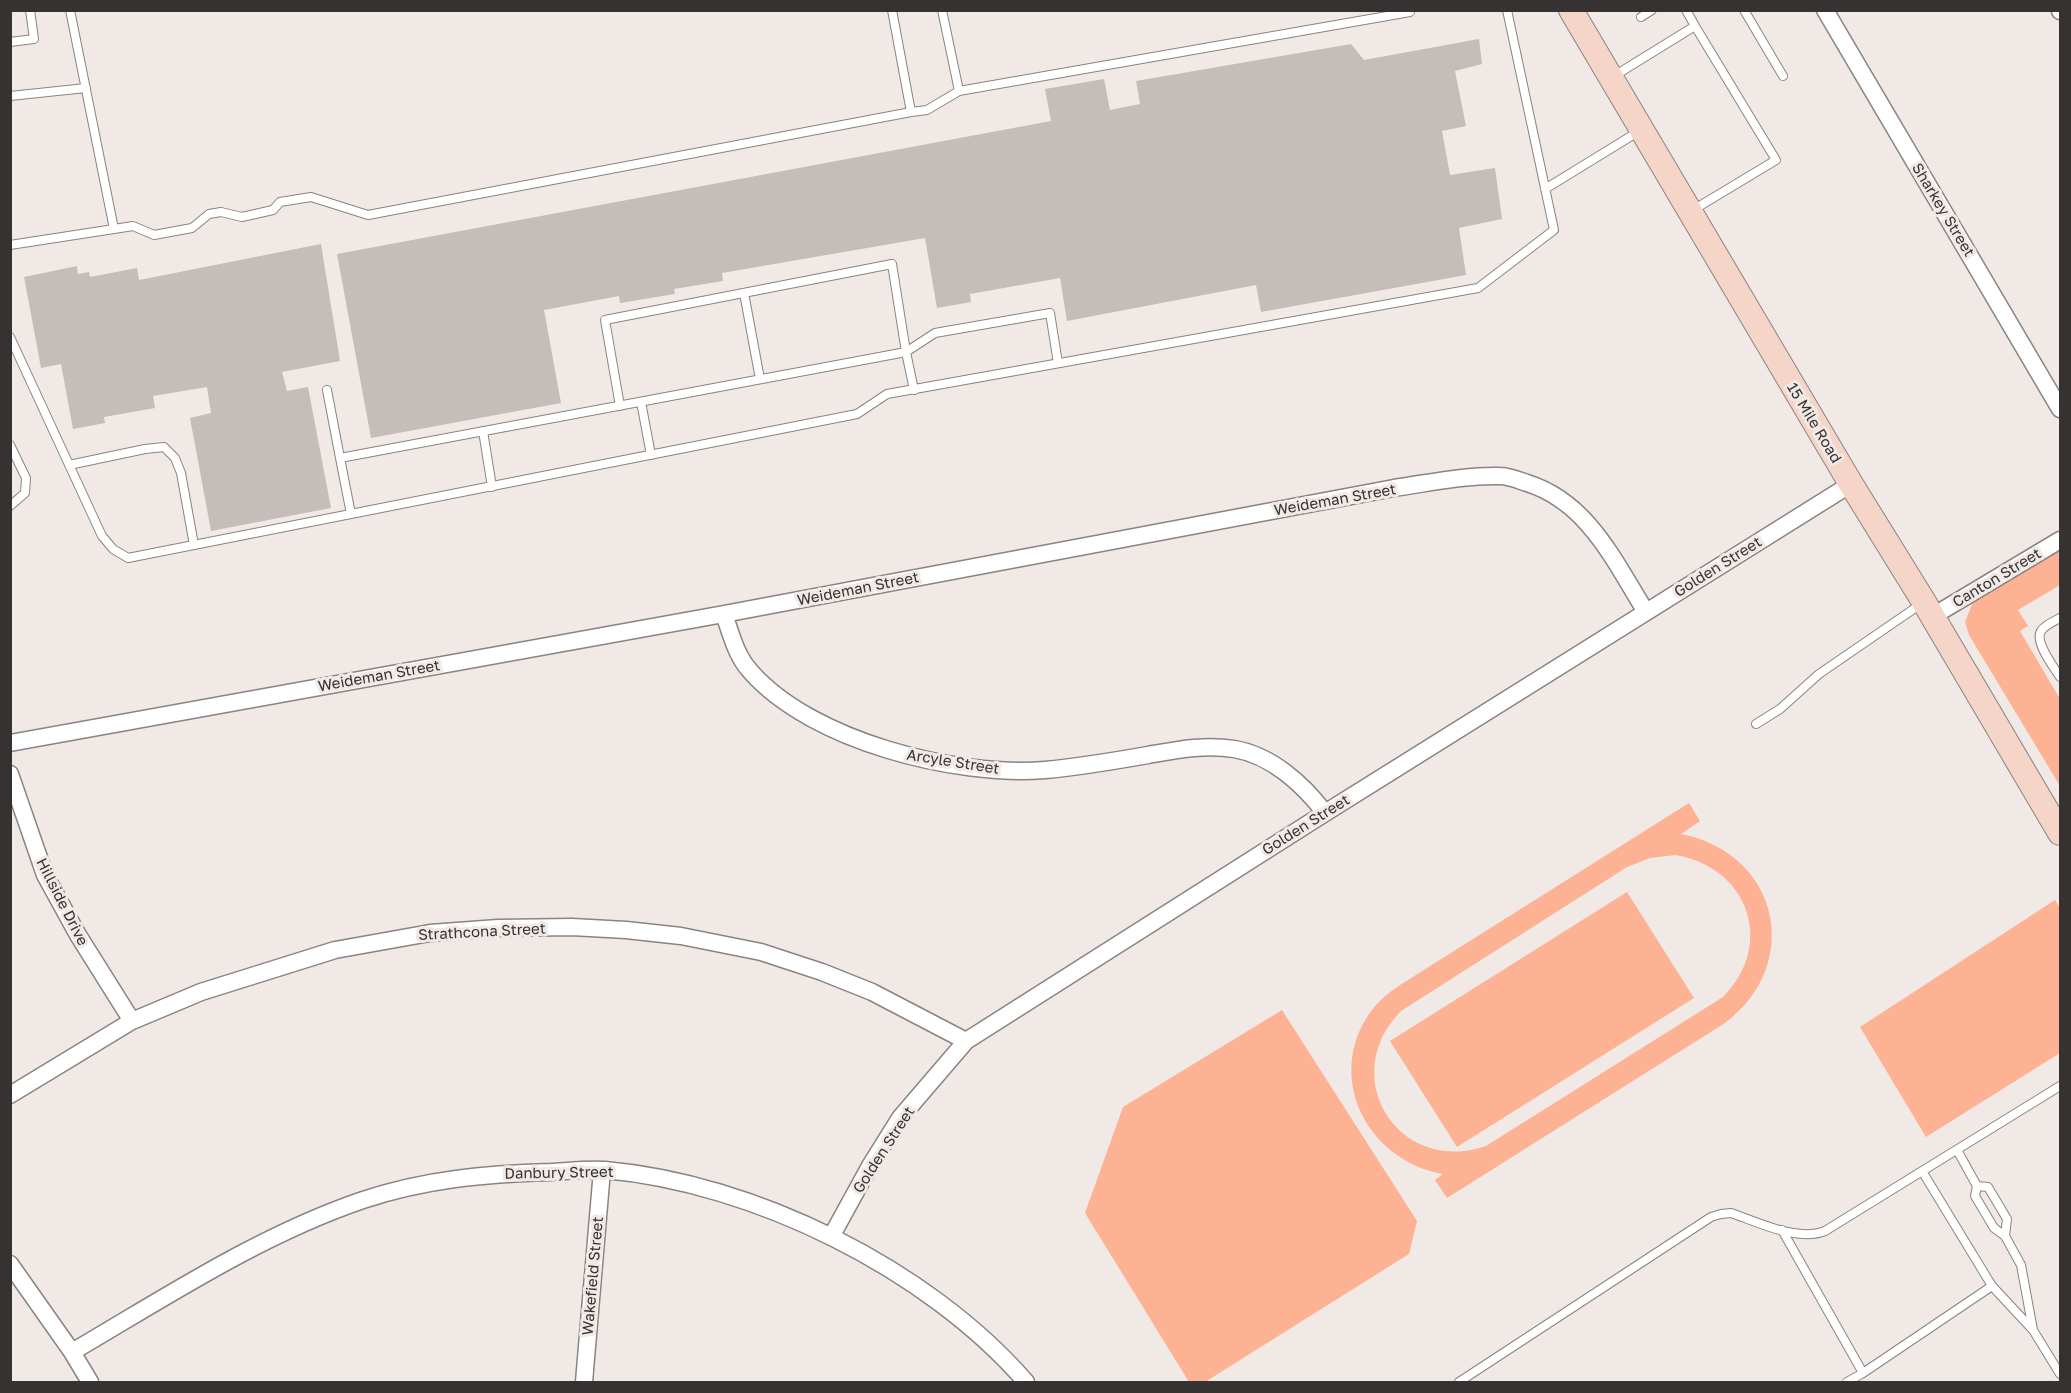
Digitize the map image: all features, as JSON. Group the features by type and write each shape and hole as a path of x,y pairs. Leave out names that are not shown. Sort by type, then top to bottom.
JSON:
{"main road":[{"name":"15 Mile Road","path":"1571,10 1851,484 2061,833"}],"street":[{"name":"Sharkey Street","path":"1825,10 2061,410"},
{"name":"Weideman Street","path":"10,743 724,614 1394,488 1477,476 1503,476 1532,485 1561,499 1586,520 1646,612"},
{"name":"Golden Street","path":"831,1237 870,1166 900,1118 966,1041 1851,484"},
{"name":"Canton Street","path":"1928,609 2061,540"},
{"name":"Arcyle Street","path":"724,614 735,647 749,670 772,692 814,720 849,736 900,753 973,768 1006,771 1042,770 1204,747 1236,749 1267,760 1297,782 1325,813"},
{"name":"Hillside Drive","path":"10,774 45,875 78,935 132,1021"},
{"name":"Strathcona Street","path":"10,1095 132,1021 201,992 335,950 430,933 498,928 572,927 681,936 761,952 822,972 872,992 966,1041"},
{"name":"Danbury Street","path":"72,1352 202,1275 297,1228 363,1200 398,1190 477,1175 602,1170 696,1185 754,1204 831,1237 891,1269 941,1302 982,1336 1026,1383"},
{"name":"Wakefield Street","path":"584,1383 602,1170"},
{"path":"10,1264 72,1352 90,1383"}],"lane":[{"path":"10,42 34,39 30,10"},
{"path":"70,10 114,230"},
{"path":"892,10 910,112"},
{"path":"942,10 959,91"},
{"path":"10,337 102,536 112,549 128,558 858,414 887,394 1478,288 1554,230 1508,10"},
{"path":"1641,17 1652,10"},
{"path":"1686,10 1776,160 1690,212"},
{"path":"1744,10 1783,76"},
{"path":"10,244 133,226 154,236 192,228 209,214 221,212 242,217 273,210 280,202 311,197 368,215 927,110 959,91 1411,11"},
{"path":"1611,78 1695,26"},
{"path":"10,96 86,88"},
{"path":"1545,189 1641,129"},
{"path":"620,406 605,320 892,264 914,390"},
{"path":"744,293 760,380"},
{"path":"340,458 906,352 934,333 1050,312 1058,363"},
{"path":"327,390 351,514"},
{"path":"641,402 651,455"},
{"path":"483,432 492,486"},
{"path":"10,445 26,478 25,493 10,506"},
{"path":"69,465 164,447 175,459 181,473 194,545"},
{"path":"1756,724 1780,709 1819,674 1928,609"},
{"path":"2061,618 2043,628 2038,641 2061,677"},
{"path":"1459,1383 1711,1218 1731,1213 1797,1234 1814,1235 2061,1086"},
{"path":"1957,1150 1977,1186 1975,1197 1994,1228 2005,1236 2021,1265 2033,1330"},
{"path":"1922,1171 1992,1286 2033,1330 2061,1374"},
{"path":"1977,1186 1988,1187 2007,1219 2005,1236"},
{"path":"1782,1230 1863,1373"},
{"path":"1847,1383 1992,1286"}],"shaded area":[{"path":"2060,548 2060,585 2018,610 2028,626 2020,631 2060,699 2060,786 1969,635 1965,622 1973,602"},
{"path":"1689,803 1700,821 1681,834 1714,845 1740,863 1759,887 1769,914 1772,942 1765,971 1750,999 1725,1023 1447,1198 1435,1180 1443,1174 1415,1165 1392,1151 1373,1132 1360,1109 1352,1084 1352,1058 1359,1031 1375,1006 1400,985","holes":["1675,855 1700,862 1721,875 1736,891 1746,911 1750,932 1748,954 1739,976 1723,997 1486,1146 1455,1152 1427,1147 1404,1134 1386,1114 1376,1091 1375,1064 1382,1037 1401,1011 1627,867 1650,858"]},
{"path":"1627,892 1694,998 1457,1147 1390,1041"},
{"path":"2055,900 2060,908 2060,1053 1926,1137 1860,1027"},
{"path":"1282,1010 1417,1221 1409,1254 1205,1382 1189,1382 1085,1213 1123,1107"}],"building":[{"path":"1479,39 1482,64 1455,71 1466,126 1442,131 1450,175 1495,168 1502,219 1459,228 1466,275 1261,312 1256,285 1067,321 1060,278 970,294 971,302 937,308 925,238 722,273 723,281 674,289 675,294 620,303 619,296 544,310 561,403 371,438 337,254 1051,121 1045,89 1104,79 1110,110 1140,104 1136,81 1351,44 1364,60"},
{"path":"321,244 340,361 282,372 287,391 308,387 331,508 211,531 190,418 211,413 207,387 153,396 155,408 104,417 105,423 73,429 61,364 41,368 24,277 77,266 78,274 89,272 90,277 137,268 139,280"}]}
